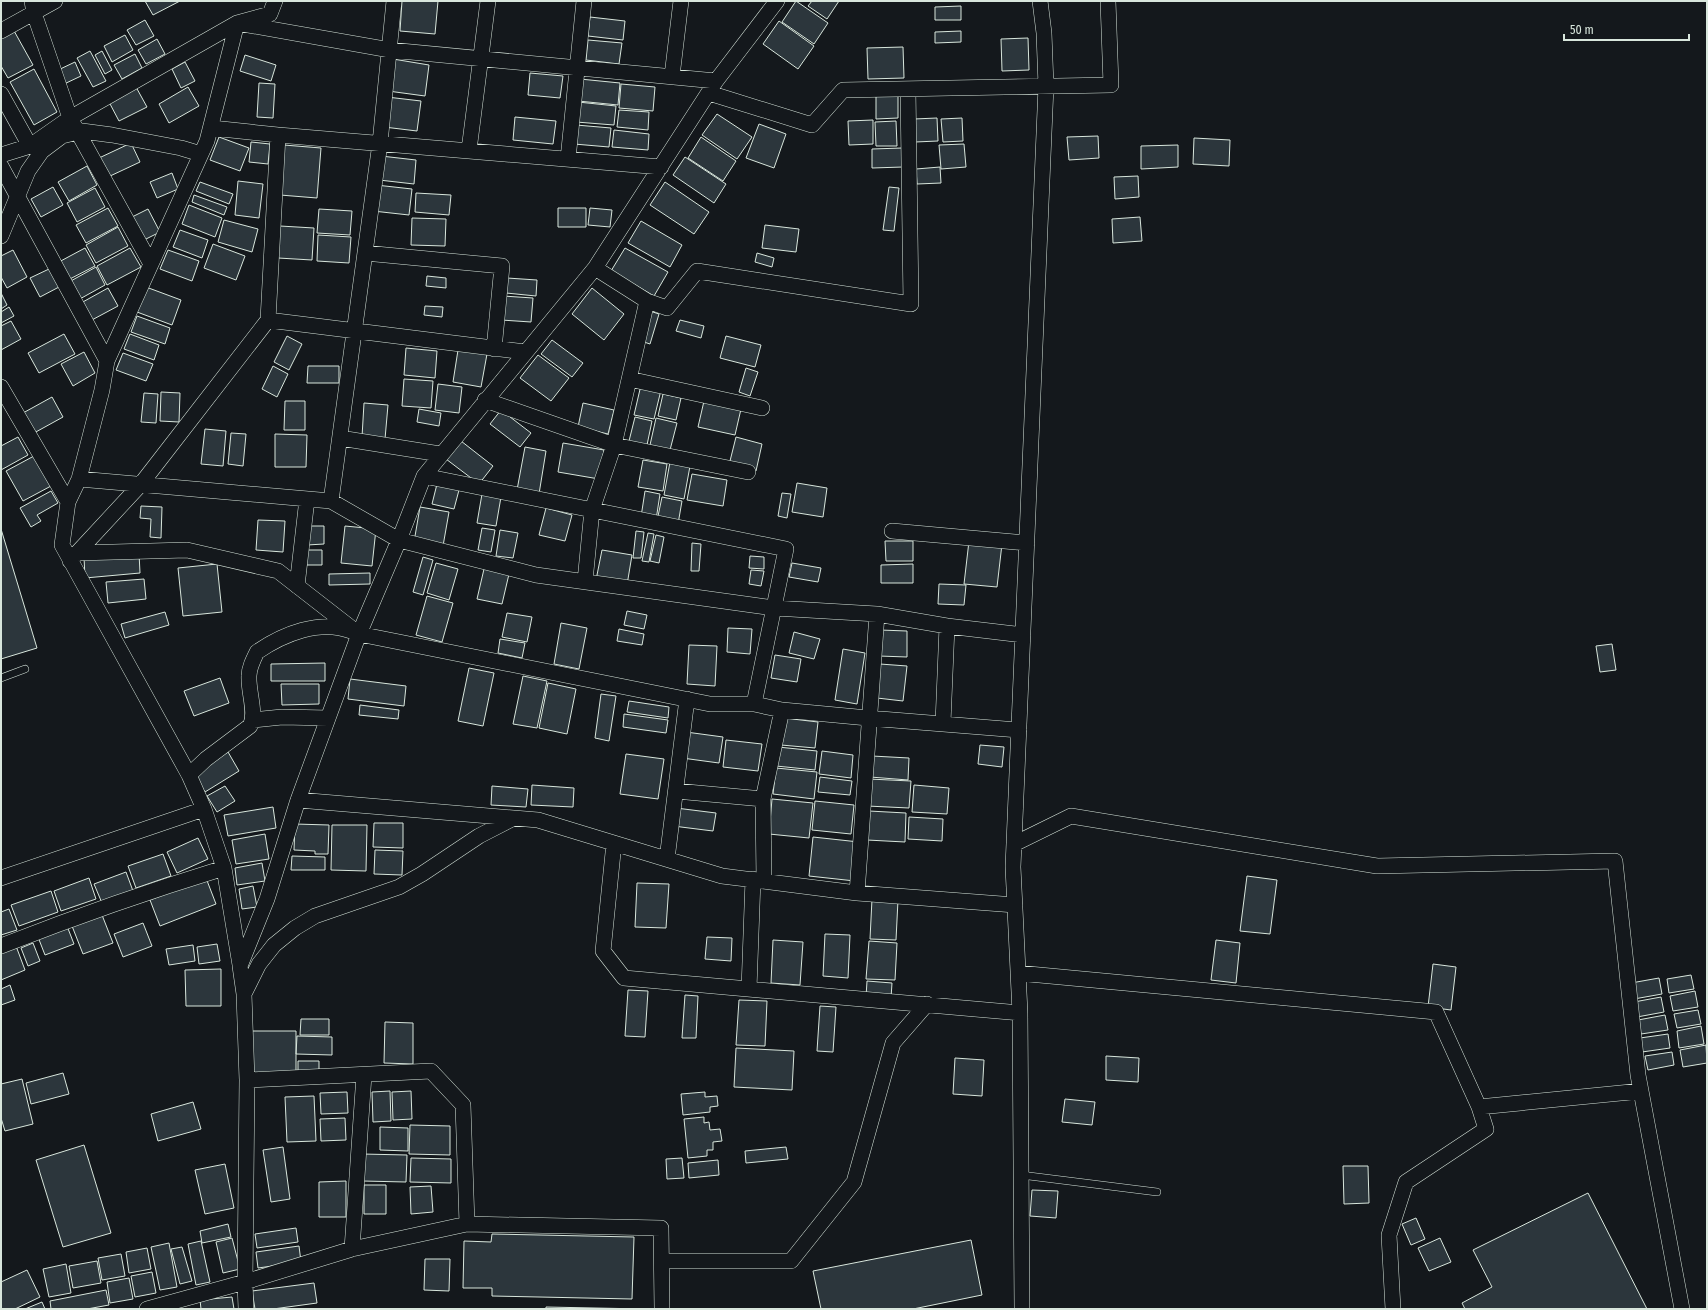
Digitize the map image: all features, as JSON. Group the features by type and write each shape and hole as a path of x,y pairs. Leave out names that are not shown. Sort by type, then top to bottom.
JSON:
{"street":[{"path":"1,31 33,7 55,1"},
{"path":"1,155 30,146 70,118 236,23 270,14 274,1"},
{"path":"331,501 380,143 394,1"},
{"path":"469,150 488,1"},
{"path":"568,159 584,1"},
{"path":"672,76 681,1"},
{"path":"240,966 267,899 298,800 359,634 399,540 424,476 440,454 595,268 712,87 776,1"},
{"path":"1022,1309 1020,1012 1014,844 1046,86 1044,33 1040,1"},
{"path":"236,23 390,50 672,76 712,87 812,126 843,90 908,90 1111,85 1108,1"},
{"path":"33,7 70,118 151,264"},
{"path":"236,23 212,128 107,361 102,390 79,479 68,502 62,545 74,557 189,775 204,809 224,868 244,994 247,1080 246,1309"},
{"path":"595,268 646,301 667,308 697,271 911,304 908,90"},
{"path":"1,94 30,146"},
{"path":"212,128 278,135 661,167"},
{"path":"1,236 28,171 42,151 62,136 82,131 112,134 201,154"},
{"path":"74,557 141,484 268,320 278,135"},
{"path":"1,166 107,361"},
{"path":"365,253 502,266 494,349"},
{"path":"585,581 592,510 614,445 646,301"},
{"path":"268,320 354,332 525,352"},
{"path":"629,379 762,408"},
{"path":"1,387 68,502"},
{"path":"485,400 614,445 748,472"},
{"path":"340,438 440,454"},
{"path":"424,476 786,549 754,704"},
{"path":"79,479 331,501 399,540 536,575 774,608 877,614 947,626 1023,635"},
{"path":"297,586 308,499"},
{"path":"892,531 1027,543"},
{"path":"74,557 186,550 278,571 359,634"},
{"path":"857,893 868,718 877,614"},
{"path":"189,775 206,759 250,726 253,720 249,695 249,675 257,652 295,631 335,626 359,634 710,704 754,704 782,710 1018,730"},
{"path":"943,723 947,626"},
{"path":"667,859 687,699"},
{"path":"749,989 759,880 763,799 782,710"},
{"path":"253,720 282,717 328,718"},
{"path":"676,791 763,799"},
{"path":"298,800 538,820 722,876 857,893 1015,905"},
{"path":"1,878 204,809"},
{"path":"1014,844 1071,816 1377,866 1615,861 1641,1091 1682,1309"},
{"path":"244,994 259,964 274,944 295,928 315,916 399,887 422,874 479,836 514,818"},
{"path":"614,843 603,951 624,978 1020,1012"},
{"path":"1,946 141,894 224,868"},
{"path":"1018,973 1436,1012 1479,1107 1486,1129 1406,1182 1389,1235 1393,1309"},
{"path":"663,1261 791,1262 854,1182 893,1043 926,1004"},
{"path":"247,1080 431,1071 463,1105 467,1224"},
{"path":"352,1249 364,1075"},
{"path":"1479,1107 1641,1091"},
{"path":"147,1309 245,1282 352,1249 467,1224 661,1228 663,1261 662,1309"}],"lane":[{"path":"1,678 25,669"},
{"path":"1021,1175 1157,1192"}],"building":[{"path":"145,1 180,1 153,15"},
{"path":"402,1 438,1 435,34 400,31"},
{"path":"796,1 828,23 814,44 782,22"},
{"path":"812,1 839,1 827,19 808,6"},
{"path":"961,6 961,20 935,20 935,7"},
{"path":"590,17 625,21 623,40 588,36"},
{"path":"145,20 154,36 136,45 127,30"},
{"path":"779,21 814,46 798,69 763,44"},
{"path":"13,29 33,65 8,78 1,66 1,36"},
{"path":"961,31 961,42 935,43 935,32"},
{"path":"125,35 133,50 112,62 104,46"},
{"path":"1028,38 1029,70 1002,71 1001,39"},
{"path":"157,39 165,54 146,64 138,50"},
{"path":"588,40 622,43 619,64 586,60"},
{"path":"903,47 904,78 868,79 867,48"},
{"path":"90,51 106,81 93,87 77,58"},
{"path":"102,51 112,70 105,74 95,55"},
{"path":"135,54 142,68 122,79 114,65"},
{"path":"245,55 276,65 271,81 240,71"},
{"path":"393,59 429,65 425,96 388,91"},
{"path":"75,62 81,76 62,85 56,71"},
{"path":"185,62 195,81 181,88 172,69"},
{"path":"34,69 57,112 34,125 10,82"},
{"path":"530,73 563,76 560,98 528,95"},
{"path":"580,79 620,83 618,105 578,101"},
{"path":"259,83 275,84 273,118 257,117"},
{"path":"621,84 655,87 653,111 619,108"},
{"path":"136,87 147,107 119,121 109,102"},
{"path":"188,87 199,106 169,123 159,104"},
{"path":"876,95 898,95 898,118 876,119"},
{"path":"387,97 421,101 417,131 384,127"},
{"path":"578,102 616,106 614,125 576,122"},
{"path":"619,110 649,112 648,130 617,127"},
{"path":"717,114 752,137 737,159 702,135"},
{"path":"515,117 556,121 553,144 513,140"},
{"path":"937,118 938,141 915,142 914,119"},
{"path":"962,118 963,141 943,142 941,119"},
{"path":"873,120 873,144 849,145 848,121"},
{"path":"896,121 897,146 876,146 875,122"},
{"path":"759,124 786,134 774,168 746,158"},
{"path":"576,125 611,128 609,147 574,144"},
{"path":"614,130 649,134 648,150 612,147"},
{"path":"1098,136 1099,158 1069,160 1067,137"},
{"path":"219,137 249,148 240,171 210,160"},
{"path":"701,137 736,161 723,181 688,158"},
{"path":"1194,138 1230,140 1229,166 1193,164"},
{"path":"251,142 270,144 268,164 249,162"},
{"path":"131,143 140,162 108,177 99,158"},
{"path":"964,144 966,167 941,169 939,145"},
{"path":"284,145 321,148 317,198 280,195"},
{"path":"1178,145 1178,167 1141,169 1141,146"},
{"path":"902,148 903,167 872,168 872,149"},
{"path":"381,156 416,160 414,184 379,180"},
{"path":"685,157 726,184 714,203 673,175"},
{"path":"87,166 97,185 69,201 58,182"},
{"path":"940,167 941,183 917,184 916,169"},
{"path":"172,173 178,189 157,198 150,182"},
{"path":"1138,176 1139,197 1115,199 1114,177"},
{"path":"238,181 263,184 259,218 235,215"},
{"path":"200,182 233,194 229,204 196,191"},
{"path":"665,182 709,212 694,234 650,205"},
{"path":"376,185 412,189 409,215 373,211"},
{"path":"53,187 63,205 41,217 31,199"},
{"path":"889,187 899,188 894,231 883,230"},
{"path":"95,188 105,207 77,222 67,203"},
{"path":"416,193 451,195 449,215 415,212"},
{"path":"194,195 227,207 224,215 192,202"},
{"path":"189,205 222,218 215,237 182,224"},
{"path":"108,208 118,226 86,243 76,225"},
{"path":"558,208 586,208 586,227 558,227"},
{"path":"590,208 612,210 610,227 588,225"},
{"path":"148,209 160,232 142,241 130,218"},
{"path":"319,209 352,211 350,235 317,233"},
{"path":"1140,217 1142,241 1113,243 1112,219"},
{"path":"412,218 446,219 445,246 411,245"},
{"path":"224,220 258,229 252,252 218,242"},
{"path":"641,221 682,245 670,267 628,243"},
{"path":"765,225 799,229 796,252 762,248"},
{"path":"280,226 314,228 312,260 278,258"},
{"path":"118,227 128,246 96,263 86,245"},
{"path":"180,230 208,240 202,258 173,247"},
{"path":"318,235 351,237 349,263 317,261"},
{"path":"213,244 245,256 236,280 204,268"},
{"path":"85,248 95,266 66,281 57,263"},
{"path":"130,248 141,267 107,285 97,266"},
{"path":"625,248 668,272 654,296 611,271"},
{"path":"13,250 27,277 7,288 1,277 1,256"},
{"path":"168,250 199,261 192,281 160,269"},
{"path":"757,253 774,258 772,267 755,262"},
{"path":"96,267 105,285 78,300 69,282"},
{"path":"49,269 59,287 40,297 30,278"},
{"path":"427,276 446,278 446,288 426,286"},
{"path":"507,278 537,280 536,296 506,293"},
{"path":"146,287 181,300 172,325 137,312"},
{"path":"108,288 118,306 90,321 81,303"},
{"path":"592,288 624,314 604,340 572,314"},
{"path":"1,293 7,305 1,309"},
{"path":"503,296 533,298 531,322 501,320"},
{"path":"425,306 443,307 442,317 424,315"},
{"path":"9,307 14,316 1,323 1,312"},
{"path":"647,310 659,314 650,344 638,340"},
{"path":"137,316 170,328 165,344 131,332"},
{"path":"680,320 704,326 701,338 676,331"},
{"path":"11,321 21,339 1,350 1,326"},
{"path":"64,334 75,354 39,373 28,353"},
{"path":"130,334 159,345 154,360 124,349"},
{"path":"287,336 302,344 289,370 274,362"},
{"path":"726,336 761,345 755,367 720,358"},
{"path":"552,340 583,363 572,377 541,354"},
{"path":"406,348 437,351 435,378 404,375"},
{"path":"458,350 487,354 481,387 453,382"},
{"path":"84,352 95,373 73,386 61,364"},
{"path":"123,353 153,364 146,381 116,370"},
{"path":"538,355 569,378 551,401 520,378"},
{"path":"273,366 288,374 277,397 262,389"},
{"path":"308,366 339,366 339,383 307,383"},
{"path":"746,368 758,372 750,396 739,392"},
{"path":"404,379 433,381 431,408 402,406"},
{"path":"438,384 462,387 459,413 435,410"},
{"path":"641,385 661,390 654,419 634,415"},
{"path":"161,392 180,393 179,422 160,421"},
{"path":"144,393 158,394 156,423 141,422"},
{"path":"663,394 681,398 676,420 658,416"},
{"path":"52,397 63,417 34,433 23,413"},
{"path":"285,401 305,401 305,430 284,430"},
{"path":"704,401 741,409 735,435 698,427"},
{"path":"364,403 388,405 385,439 362,437"},
{"path":"583,403 614,410 608,434 578,427"},
{"path":"419,409 441,413 439,426 417,422"},
{"path":"501,410 531,433 520,447 490,424"},
{"path":"635,417 652,421 647,445 629,441"},
{"path":"656,418 677,423 670,450 650,445"},
{"path":"205,429 226,431 223,466 201,464"},
{"path":"231,433 246,434 243,466 228,464"},
{"path":"275,434 307,435 306,467 275,467"},
{"path":"18,437 28,455 1,470 1,446"},
{"path":"736,437 762,444 756,471 729,465"},
{"path":"461,441 493,466 479,484 446,459"},
{"path":"563,443 604,450 599,479 558,472"},
{"path":"525,447 546,451 539,494 517,490"},
{"path":"34,456 51,486 23,501 6,471"},
{"path":"643,460 667,464 663,491 638,487"},
{"path":"670,462 690,466 684,499 664,495"},
{"path":"692,474 727,480 723,506 687,500"},
{"path":"797,483 827,488 823,517 792,512"},
{"path":"437,484 459,490 454,509 432,504"},
{"path":"51,491 58,503 37,515 41,521 31,527 20,508"},
{"path":"645,491 660,494 656,520 641,517"},
{"path":"782,493 791,494 787,518 778,516"},
{"path":"482,494 501,497 496,526 477,523"},
{"path":"662,497 682,501 678,524 657,521"},
{"path":"141,506 162,507 161,538 150,537 151,519 140,518"},
{"path":"420,507 449,512 443,546 414,542"},
{"path":"546,508 572,515 565,541 539,535"},
{"path":"258,520 285,521 283,552 256,550"},
{"path":"306,526 324,526 324,544 307,545"},
{"path":"345,526 376,529 372,566 341,563"},
{"path":"482,528 495,530 491,552 478,550"},
{"path":"1,529 37,648 1,659"},
{"path":"500,530 518,533 513,558 496,556"},
{"path":"636,531 644,532 641,558 633,558"},
{"path":"648,533 654,534 649,562 642,561"},
{"path":"656,535 664,537 659,563 650,561"},
{"path":"885,541 913,541 913,561 886,561"},
{"path":"969,541 1002,544 997,587 964,584"},
{"path":"692,543 701,544 699,571 691,571"},
{"path":"304,550 322,550 322,565 304,565"},
{"path":"602,550 632,555 627,585 596,580"},
{"path":"139,553 140,573 85,578 84,557"},
{"path":"750,556 764,557 764,569 749,568"},
{"path":"423,557 433,560 423,595 413,592"},
{"path":"436,563 458,569 449,600 427,593"},
{"path":"792,563 821,568 818,582 789,577"},
{"path":"217,564 222,612 183,616 178,568"},
{"path":"913,564 913,583 881,583 881,565"},
{"path":"484,569 509,574 502,604 477,599"},
{"path":"751,570 764,571 761,586 749,584"},
{"path":"370,573 370,584 329,585 329,574"},
{"path":"144,579 146,599 108,603 106,582"},
{"path":"939,584 966,585 964,605 938,604"},
{"path":"427,596 453,603 442,642 416,635"},
{"path":"627,611 647,615 644,629 624,625"},
{"path":"165,612 169,625 125,638 121,624"},
{"path":"507,613 532,617 527,642 502,637"},
{"path":"561,623 587,628 579,669 554,664"},
{"path":"728,628 752,629 750,654 727,652"},
{"path":"619,629 644,634 642,645 617,641"},
{"path":"880,630 907,631 907,657 879,656"},
{"path":"794,632 820,639 814,659 789,653"},
{"path":"500,639 525,643 522,658 498,653"},
{"path":"1612,644 1616,670 1600,672 1596,646"},
{"path":"689,645 717,646 715,686 687,684"},
{"path":"843,649 865,653 857,704 835,700"},
{"path":"775,655 801,659 797,682 771,678"},
{"path":"325,663 325,681 271,681 271,664"},
{"path":"880,664 907,666 903,701 877,698"},
{"path":"469,668 494,673 483,726 458,721"},
{"path":"523,676 547,681 537,728 513,724"},
{"path":"220,678 229,703 194,716 184,691"},
{"path":"350,679 406,686 404,706 348,699"},
{"path":"548,683 576,689 567,734 539,728"},
{"path":"281,684 319,684 319,704 282,705"},
{"path":"601,694 616,696 609,741 595,738"},
{"path":"629,701 669,707 668,718 627,712"},
{"path":"360,705 399,710 398,719 359,715"},
{"path":"624,714 668,720 666,733 623,727"},
{"path":"784,718 818,722 815,748 781,745"},
{"path":"686,732 723,737 719,763 682,758"},
{"path":"726,740 762,744 758,771 723,767"},
{"path":"980,745 1004,747 1002,767 978,764"},
{"path":"778,747 817,751 815,770 776,766"},
{"path":"822,751 853,755 851,778 819,774"},
{"path":"228,752 239,771 205,792 193,774"},
{"path":"626,754 664,759 658,799 620,794"},
{"path":"872,756 909,758 908,780 870,777"},
{"path":"776,768 817,772 814,799 773,794"},
{"path":"820,777 852,781 850,795 818,792"},
{"path":"869,779 911,781 909,808 867,806"},
{"path":"532,785 574,788 573,807 531,805"},
{"path":"914,785 949,788 947,814 912,812"},
{"path":"225,786 235,801 217,812 207,796"},
{"path":"492,786 528,789 526,807 491,805"},
{"path":"772,799 813,803 809,838 769,834"},
{"path":"815,801 854,805 851,834 812,830"},
{"path":"273,807 276,828 228,836 224,815"},
{"path":"676,808 716,813 713,831 673,826"},
{"path":"869,811 906,813 905,842 867,840"},
{"path":"909,817 943,819 942,841 908,839"},
{"path":"374,823 403,823 403,848 373,847"},
{"path":"295,824 329,825 328,854 315,854 315,851 294,850"},
{"path":"332,825 367,825 366,871 331,870"},
{"path":"265,834 269,859 236,864 232,840"},
{"path":"813,837 859,842 855,881 809,876"},
{"path":"198,838 208,859 177,873 167,852"},
{"path":"375,850 403,851 402,875 374,874"},
{"path":"163,854 171,876 136,888 128,866"},
{"path":"292,856 325,857 325,870 291,870"},
{"path":"262,863 265,881 237,885 235,868"},
{"path":"126,872 133,891 102,903 94,884"},
{"path":"1247,876 1277,880 1270,934 1240,931"},
{"path":"89,878 96,899 61,911 54,891"},
{"path":"206,878 216,904 160,926 150,900"},
{"path":"637,883 669,884 666,928 635,927"},
{"path":"253,886 257,907 242,909 239,889"},
{"path":"51,891 58,912 19,926 11,905"},
{"path":"872,899 898,900 896,940 870,939"},
{"path":"9,909 17,930 1,935 1,912"},
{"path":"102,915 113,943 83,954 72,926"},
{"path":"143,923 152,946 123,957 114,934"},
{"path":"67,926 74,944 45,955 38,937"},
{"path":"825,934 850,935 848,978 823,976"},
{"path":"707,937 732,938 731,961 705,959"},
{"path":"773,940 803,942 800,985 771,983"},
{"path":"1216,940 1240,943 1236,983 1211,980"},
{"path":"869,941 897,943 895,980 866,979"},
{"path":"33,943 40,961 28,966 21,948"},
{"path":"217,944 220,961 199,964 197,947"},
{"path":"193,945 195,961 169,965 166,949"},
{"path":"16,946 25,970 1,980 1,952"},
{"path":"1433,964 1456,967 1451,1010 1428,1007"},
{"path":"221,969 221,1006 186,1006 185,970"},
{"path":"1691,975 1694,989 1669,993 1667,979"},
{"path":"1659,978 1662,994 1634,999 1631,983"},
{"path":"867,981 892,983 891,998 866,997"},
{"path":"10,985 15,1000 1,1005 1,989"},
{"path":"628,990 648,991 645,1037 625,1036"},
{"path":"1695,991 1698,1007 1673,1011 1670,996"},
{"path":"685,995 698,996 696,1038 682,1038"},
{"path":"1661,997 1664,1012 1637,1017 1634,1002"},
{"path":"739,1000 767,1001 765,1046 736,1045"},
{"path":"820,1006 836,1007 833,1052 817,1051"},
{"path":"1698,1010 1701,1024 1677,1028 1674,1014"},
{"path":"1665,1015 1668,1030 1641,1034 1638,1020"},
{"path":"301,1019 329,1019 329,1035 300,1035"},
{"path":"385,1022 413,1023 413,1064 384,1063"},
{"path":"1701,1026 1704,1044 1679,1048 1677,1031"},
{"path":"249,1031 296,1031 296,1073 249,1073"},
{"path":"1668,1034 1670,1048 1642,1052 1640,1038"},
{"path":"297,1036 332,1037 332,1055 296,1054"},
{"path":"1706,1045 1707,1063 1683,1067 1680,1050"},
{"path":"736,1048 794,1051 792,1090 734,1087"},
{"path":"1672,1052 1674,1065 1648,1070 1645,1056"},
{"path":"1106,1056 1139,1058 1138,1082 1106,1080"},
{"path":"955,1058 984,1060 982,1096 953,1094"},
{"path":"298,1061 319,1061 319,1074 298,1074"},
{"path":"63,1073 69,1094 31,1104 26,1083"},
{"path":"22,1079 33,1124 5,1131 1,1118 1,1084"},
{"path":"390,1091 391,1121 373,1122 372,1092"},
{"path":"411,1091 412,1119 393,1120 392,1092"},
{"path":"347,1092 348,1113 321,1114 320,1093"},
{"path":"705,1092 705,1097 717,1096 718,1106 710,1107 710,1112 683,1115 681,1094"},
{"path":"314,1096 316,1141 287,1142 285,1097"},
{"path":"1065,1099 1095,1102 1092,1125 1062,1122"},
{"path":"193,1102 201,1129 158,1141 151,1114"},
{"path":"704,1117 704,1123 709,1122 710,1130 720,1129 722,1141 713,1142 713,1150 707,1150 707,1156 688,1158 684,1119"},
{"path":"345,1118 346,1140 321,1141 320,1119"},
{"path":"410,1125 450,1126 450,1155 409,1154"},
{"path":"380,1127 408,1128 408,1151 380,1150"},
{"path":"84,1145 111,1233 63,1247 36,1160"},
{"path":"283,1147 290,1199 271,1202 263,1150"},
{"path":"786,1147 788,1159 746,1163 745,1151"},
{"path":"362,1154 407,1155 406,1182 362,1181"},
{"path":"411,1158 451,1159 451,1183 410,1182"},
{"path":"682,1158 684,1178 667,1179 666,1159"},
{"path":"718,1160 719,1175 689,1178 688,1163"},
{"path":"225,1164 234,1208 205,1214 195,1170"},
{"path":"1343,1166 1368,1166 1369,1203 1344,1204"},
{"path":"346,1181 346,1217 319,1217 319,1182"},
{"path":"364,1185 386,1185 386,1214 364,1214"},
{"path":"431,1186 433,1212 411,1214 410,1187"},
{"path":"1032,1190 1058,1191 1056,1218 1030,1216"},
{"path":"1588,1193 1647,1309 1465,1309 1462,1303 1492,1287 1473,1250"},
{"path":"1416,1218 1425,1239 1411,1245 1402,1224"},
{"path":"228,1224 231,1237 202,1243 200,1231"},
{"path":"296,1228 298,1242 257,1248 255,1234"},
{"path":"492,1234 634,1237 632,1299 492,1296 492,1288 463,1288 464,1241 491,1242"},
{"path":"232,1238 240,1269 223,1273 216,1242"},
{"path":"1440,1238 1451,1262 1429,1271 1418,1248"},
{"path":"971,1240 982,1295 913,1309 821,1309 813,1271"},
{"path":"201,1241 210,1282 196,1285 188,1244"},
{"path":"169,1243 177,1287 160,1290 151,1247"},
{"path":"299,1246 301,1262 258,1268 256,1252"},
{"path":"182,1247 192,1281 180,1284 171,1249"},
{"path":"147,1248 151,1269 129,1273 126,1252"},
{"path":"121,1254 125,1276 102,1280 98,1258"},
{"path":"425,1259 450,1259 449,1291 424,1290"},
{"path":"97,1261 101,1283 73,1288 69,1266"},
{"path":"66,1264 71,1293 49,1297 43,1269"},
{"path":"27,1270 40,1297 15,1309 1,1309 1,1282"},
{"path":"152,1272 156,1293 135,1297 131,1276"},
{"path":"129,1278 133,1299 110,1303 107,1282"},
{"path":"314,1283 317,1303 273,1309 255,1309 252,1291"},
{"path":"106,1290 109,1305 87,1309 51,1309 50,1301"},
{"path":"232,1297 234,1309 201,1309 200,1300"},
{"path":"42,1302 45,1309 25,1309"},
{"path":"546,1307 644,1309 546,1309"}]}
